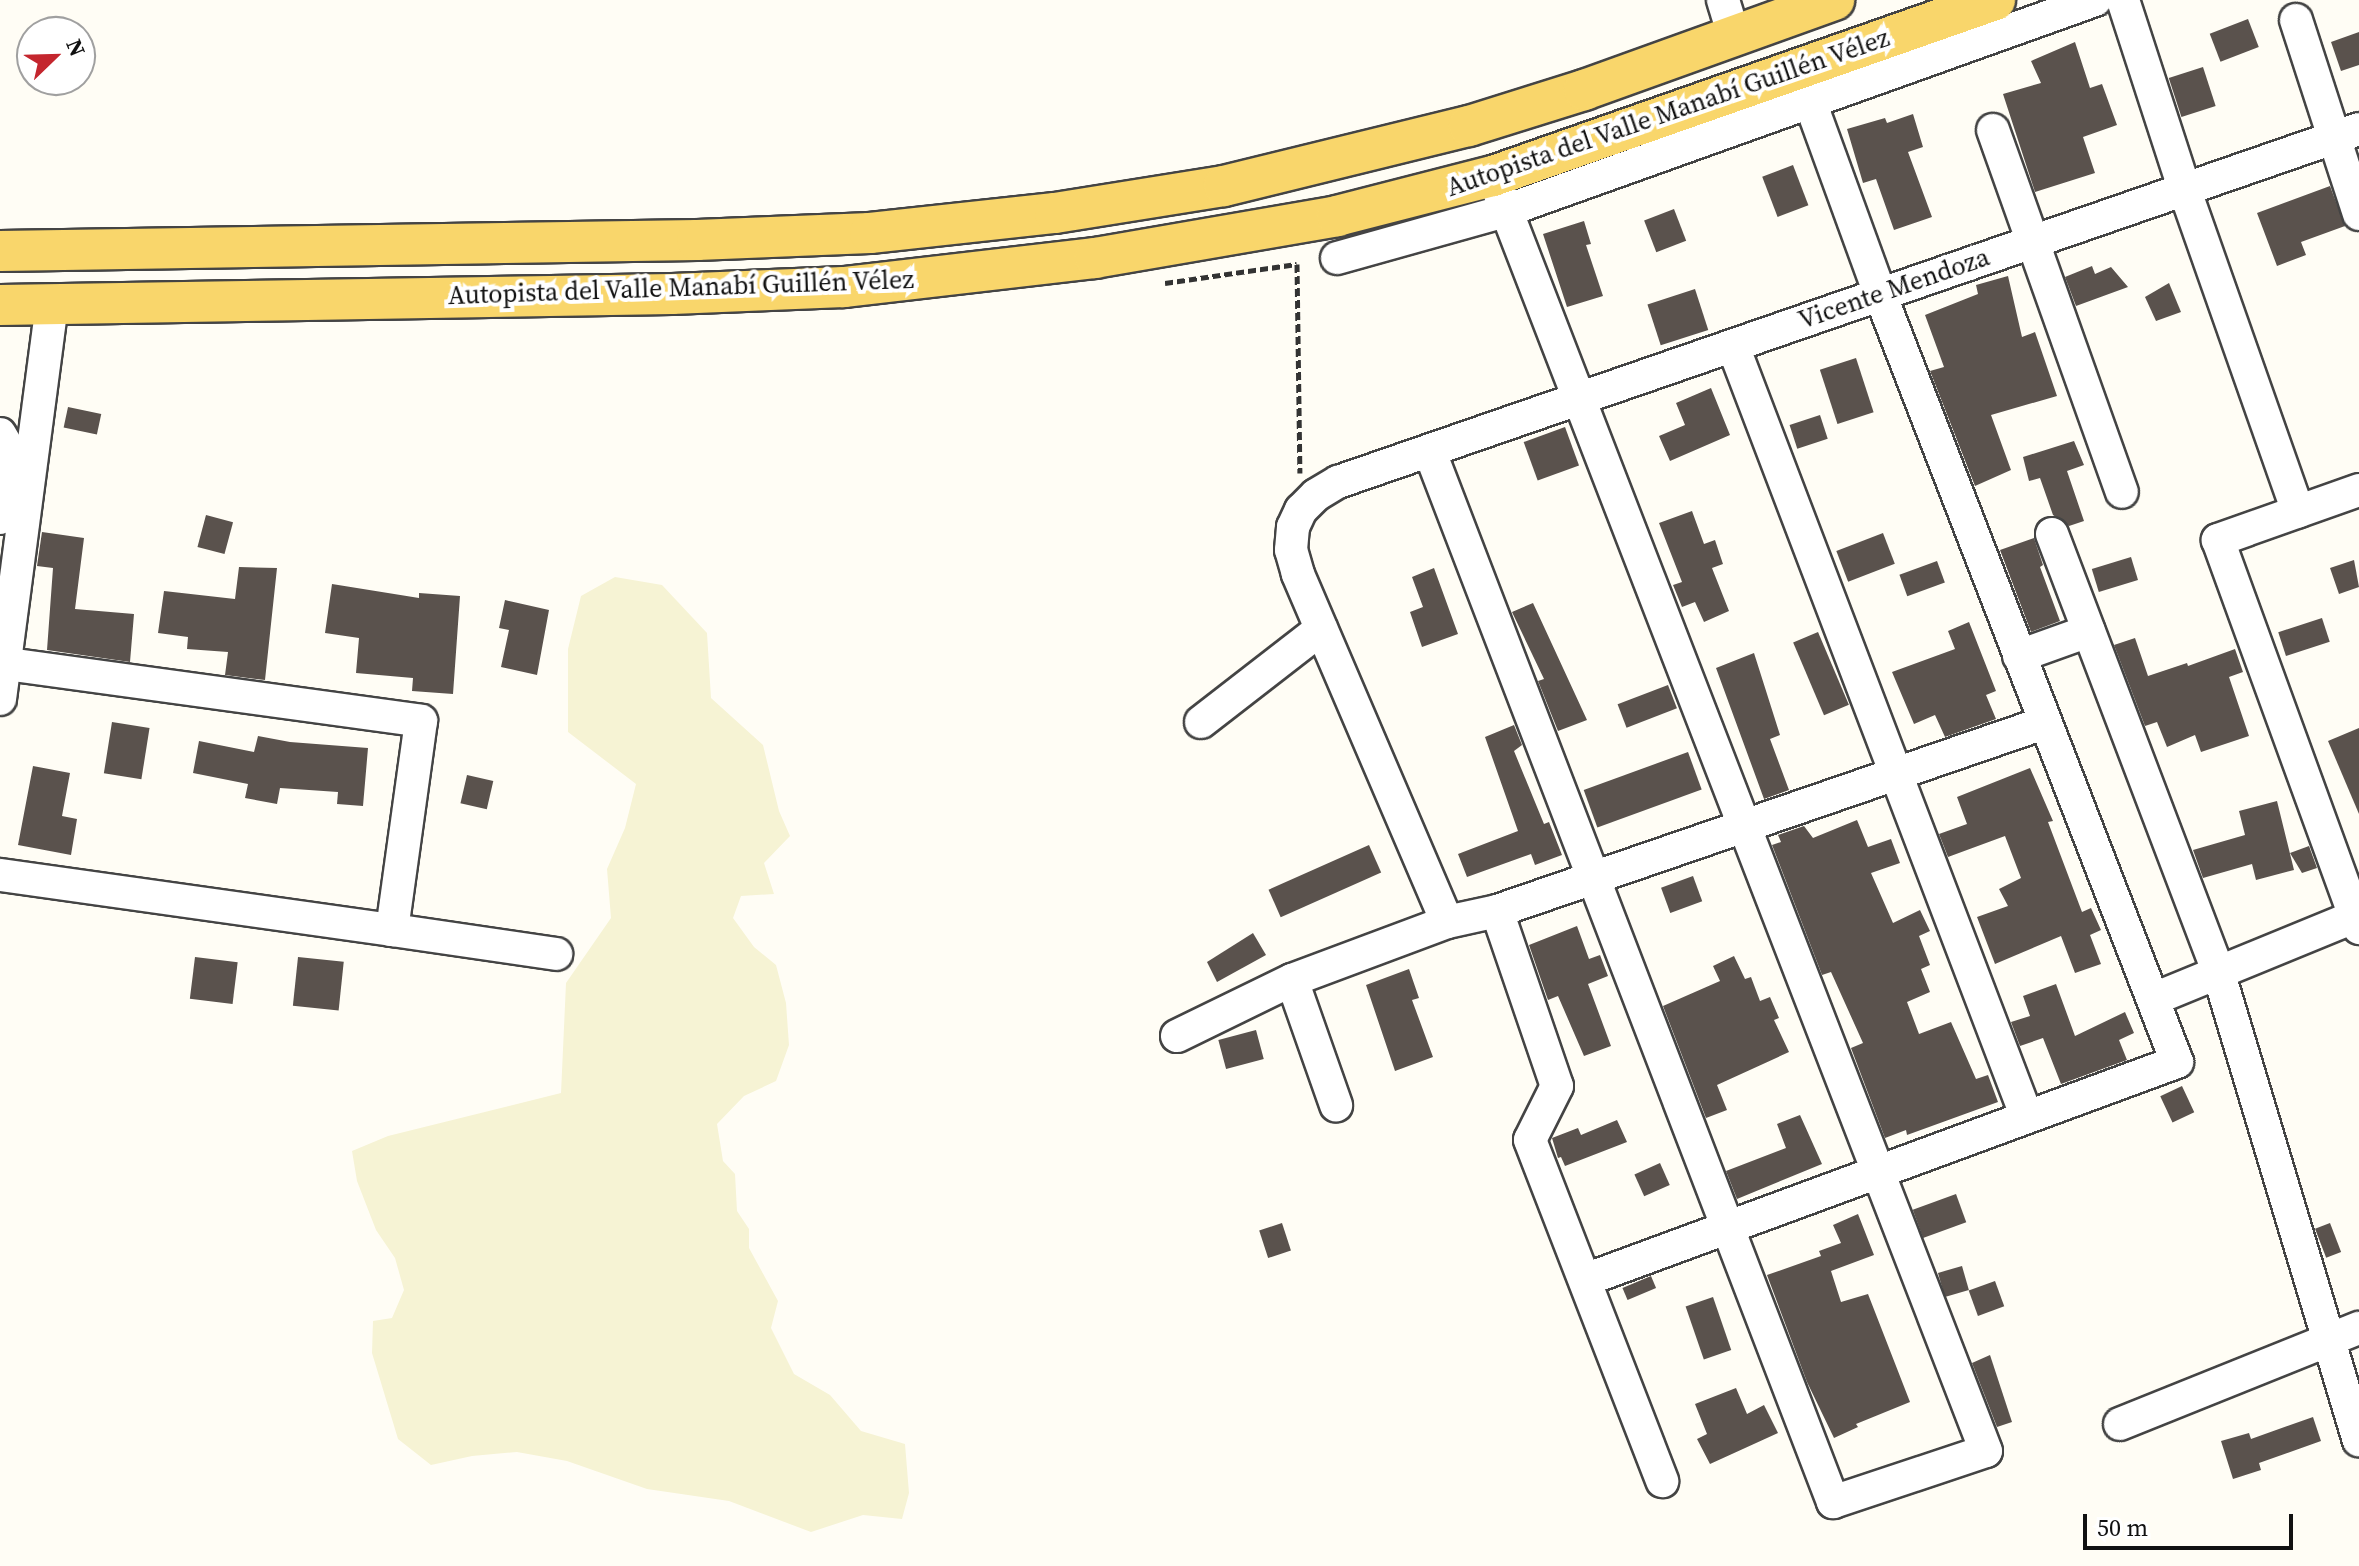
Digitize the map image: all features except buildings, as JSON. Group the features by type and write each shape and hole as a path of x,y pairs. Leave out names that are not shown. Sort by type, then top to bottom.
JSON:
{"main road":[{"name":"Autopista del Valle Manabí Guillén Vélez","path":"0,251 697,240 870,233 984,222 1224,186 1338,160 1584,90 1728,18 1834,0"},
{"name":"Autopista del Valle Manabí Guillén Vélez","path":"0,305 672,294 844,287 1035,266 1199,241 1337,216 1499,193 1804,86 1995,0"}],"street":[{"path":"1585,1280 2026,1115 2177,1062 1880,294 1804,86 2095,0"},
{"path":"2123,0 2184,188 2298,512"},
{"path":"2296,20 2346,134 2359,214"},
{"path":"1993,130 2030,241 2122,492"},
{"name":"Vicente Mendoza","path":"1301,510 1316,495 1338,482 2346,134"},
{"path":"1337,258 1499,193 1986,1451 1833,1502 1430,452"},
{"path":"0,699 2,664 52,304"},
{"path":"1733,346 2026,1115"},
{"path":"0,434 10,451 11,487 0,518"},
{"path":"2154,999 2218,971 2358,920 2218,540 2359,490"},
{"path":"1301,510 1293,527 1291,550 1321,629 1447,922"},
{"path":"2052,534 2218,971 2359,1440"},
{"path":"1201,722 1321,629"},
{"path":"2019,656 2089,631"},
{"path":"2,664 421,721 392,930"},
{"path":"1177,1036 1292,980 1447,922 1497,911 2044,723"},
{"path":"0,875 556,954"},
{"path":"1497,911 1557,1086 1530,1140 1662,1481"},
{"path":"1292,980 1336,1105"},
{"path":"2120,1424 2359,1328"}],"path":[{"path":"1158,284 1297,264 1301,510"}],"shaded area":[{"path":"615,577 662,585 707,633 711,698 763,745 779,811 790,836 764,863 774,894 741,896 733,918 754,947 776,965 786,1003 789,1045 776,1081 744,1096 717,1124 723,1161 735,1174 737,1211 749,1229 749,1248 778,1301 771,1328 794,1374 830,1395 861,1431 905,1444 909,1493 902,1519 863,1515 811,1532 729,1501 647,1489 567,1461 517,1452 472,1456 431,1465 398,1439 372,1353 373,1321 392,1318 404,1290 395,1258 376,1230 357,1181 352,1151 388,1136 561,1093 566,983 611,918 607,869 625,828 636,784 568,732 568,649 581,596"}]}
